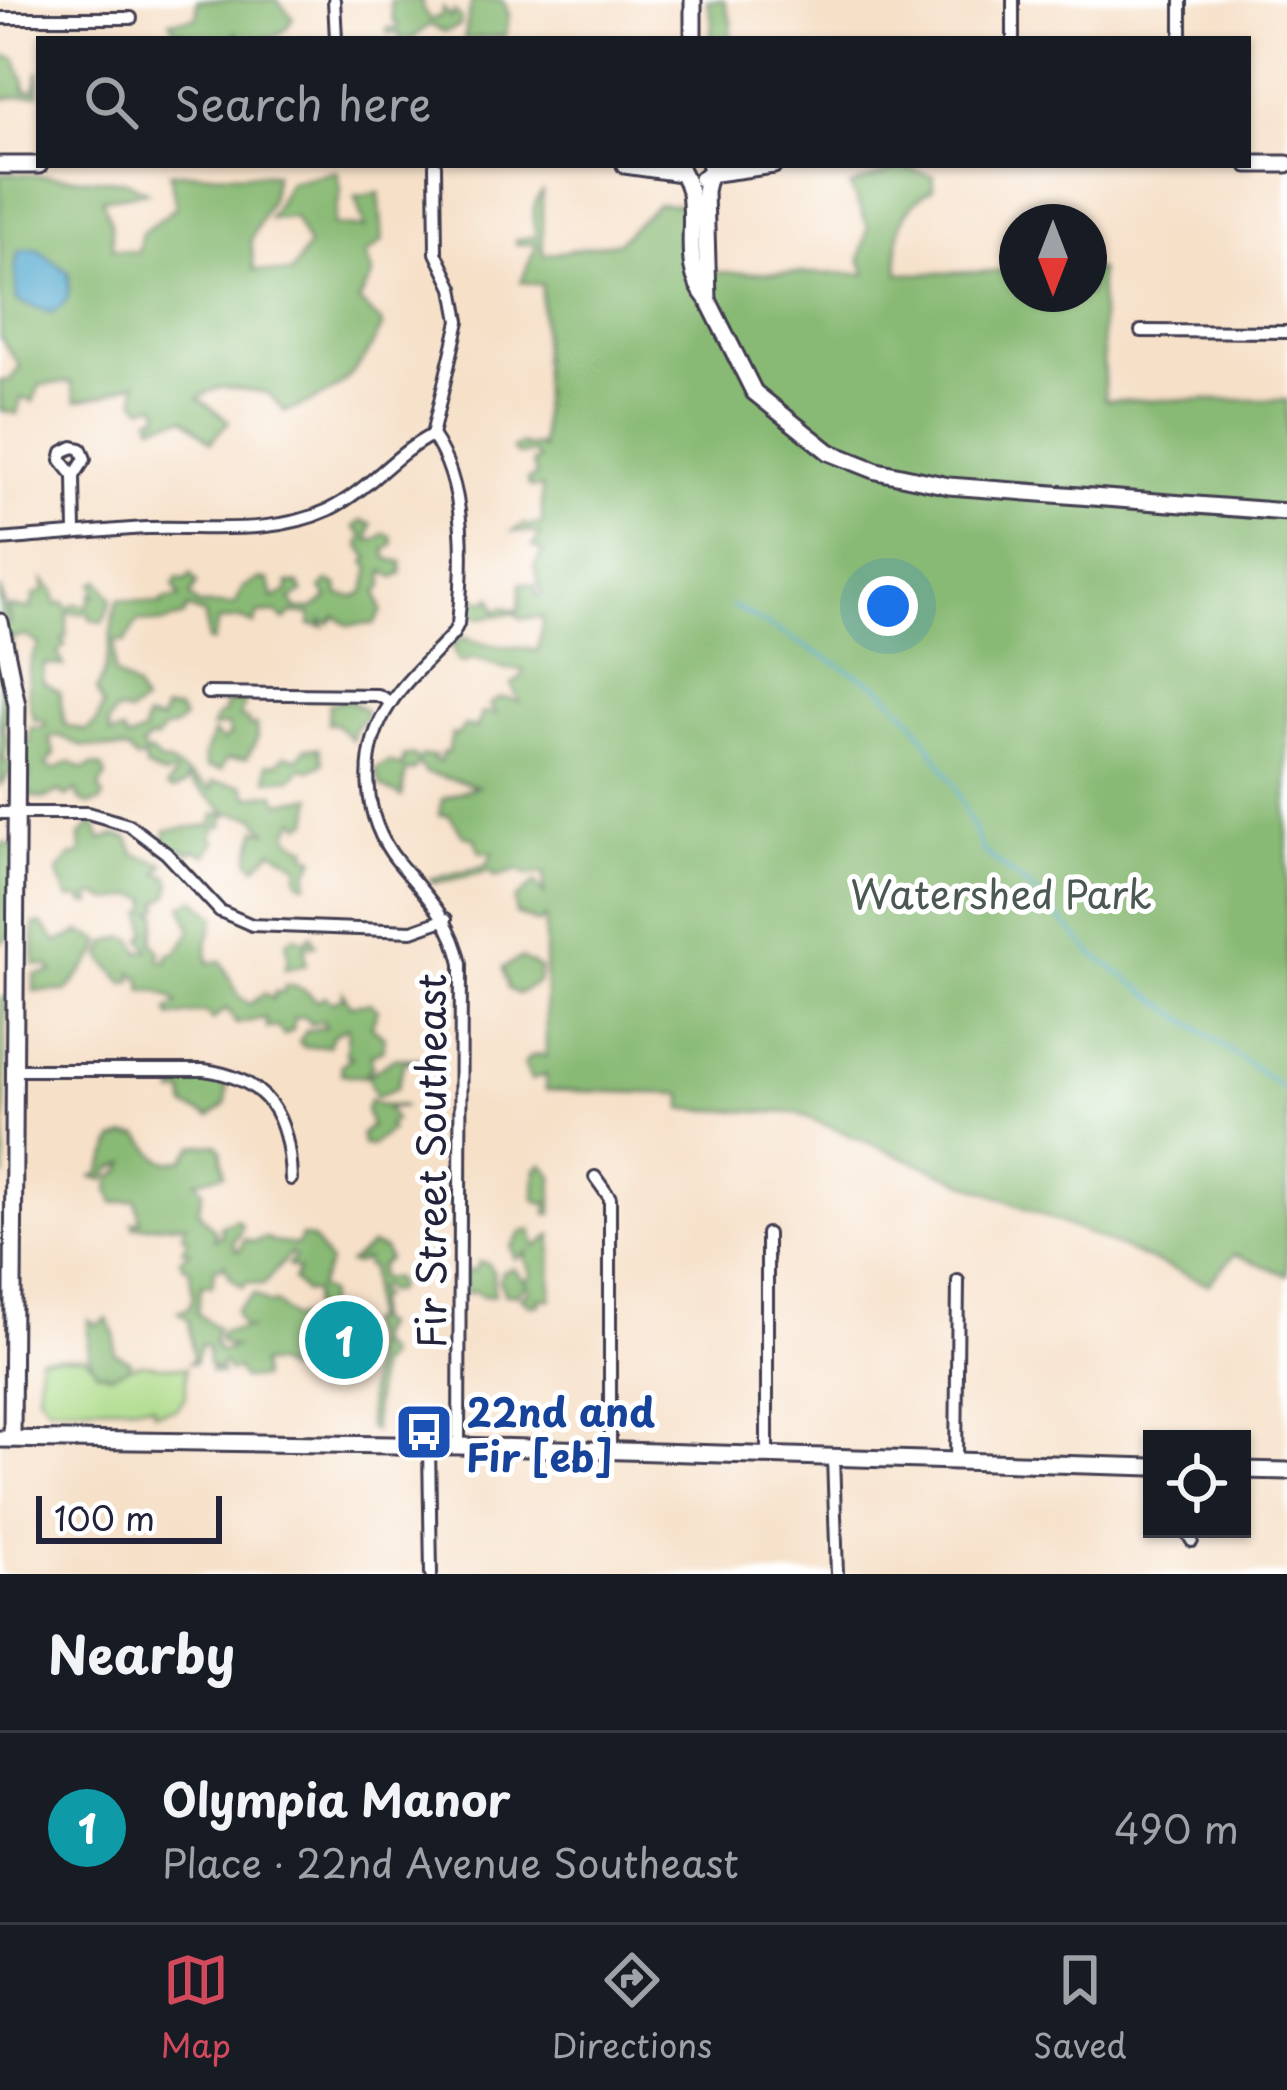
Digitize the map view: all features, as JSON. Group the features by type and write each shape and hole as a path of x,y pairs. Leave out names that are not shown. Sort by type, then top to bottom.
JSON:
{"street":[{"path":"334,0 336,36"},
{"path":"693,0 693,36"},
{"path":"1013,0 1013,36"},
{"path":"1180,36 1181,0"},
{"path":"0,18 130,18"},
{"path":"1251,164 1287,164"},
{"path":"0,165 36,165"},
{"path":"0,540 281,524 324,512 362,493 432,435 459,321 453,288 436,253 435,168"},
{"path":"681,171 696,181 710,170"},
{"path":"708,300 704,259 710,170"},
{"path":"681,171 690,192 688,232 698,289 754,392 829,452 877,471 949,486 1287,512"},
{"path":"1141,332 1287,332"},
{"name":"Fir Street Southeast","path":"432,435 441,447 458,500 458,624 391,702 369,755 370,804 392,854 446,919 461,964 459,1446"},
{"path":"74,476 75,533"},
{"path":"0,622 17,705 9,813 16,1070 6,1268 6,1439 459,1446 1143,1467"},
{"path":"207,693 377,695 391,702"},
{"path":"9,813 88,813 129,825 166,853 220,911 252,926 412,931 446,919"},
{"path":"16,1070 235,1074 266,1094 272,1104 290,1144 291,1179"},
{"path":"595,1177 610,1198 610,1450"},
{"path":"766,1234 767,1455"},
{"path":"956,1461 958,1281"},
{"path":"429,1446 430,1574"},
{"path":"833,1457 837,1574"},
{"path":"1251,1470 1287,1471"}],"green space":[{"path":"197,0 277,0 293,18 273,36 187,36 175,31 170,21 197,17"},
{"path":"390,0 423,0 430,20 441,16 443,8 451,18 454,11 461,18 460,26 445,32 429,25 416,36 387,33 387,28 397,29"},
{"path":"472,0 503,0 509,15 506,36 465,36"},
{"path":"707,0 724,0 732,24 730,36 711,36"},
{"path":"0,55 15,58 24,90 34,90 36,82 36,94 0,99"},
{"name":"Watershed Park","path":"899,168 934,176 933,189 911,206 901,224 899,274 999,271 999,312 1101,312 1105,400 1287,400 1287,1275 1235,1254 1208,1284 797,1113 683,1109 683,1094 546,1090 546,1075 531,1080 524,1064 529,1057 546,1057 545,918 539,923 516,914 515,900 535,882 544,895 544,873 527,875 519,870 495,877 492,871 433,883 430,879 486,866 493,853 480,852 474,838 463,835 449,815 439,815 442,799 477,786 426,773 419,764 406,771 402,797 382,787 375,770 389,762 402,767 403,757 412,755 418,760 435,756 434,761 440,762 442,753 448,753 452,734 456,736 465,726 477,728 482,713 496,714 489,705 504,698 520,702 511,685 523,670 475,658 463,663 452,645 465,637 538,651 543,617 521,619 515,613 478,618 467,608 476,597 484,602 492,597 496,611 503,607 519,611 521,583 536,585 537,597 543,595 534,566 543,552 533,546 540,534 513,531 524,524 530,528 542,525 542,487 528,484 528,479 536,477 533,462 539,460 534,453 517,455 512,449 523,444 542,449 542,285 521,282 537,244 515,240 536,236 533,212 542,192 543,255 618,242 657,204 681,205 690,272 866,274 860,259 868,227 850,186"},
{"path":"337,171 341,190 333,225 365,228 355,197 379,193 383,241 365,255 373,275 359,301 383,325 355,370 333,390 285,412 268,393 219,387 198,398 229,421 211,442 185,418 152,425 151,417 159,415 160,409 136,401 136,382 76,401 71,382 40,385 33,402 21,398 17,414 0,410 0,381 10,380 20,367 0,337 0,173 126,181 147,192 102,199 111,222 113,249 138,252 142,233 176,207 170,173 275,174 271,199 251,239 254,270 291,274 308,246 294,217 269,219 289,182"},
{"path":"361,521 372,524 368,540 385,533 392,537 393,545 385,550 388,559 402,562 402,573 394,577 384,571 383,587 377,592 382,611 374,624 348,625 336,616 330,623 321,621 324,627 310,625 311,615 292,613 285,620 277,613 258,614 254,624 241,619 218,621 213,642 208,641 205,615 187,608 184,616 163,623 138,621 125,642 115,640 114,673 136,689 143,704 129,714 116,711 108,724 110,735 123,732 127,740 143,733 146,719 161,721 164,710 178,710 183,719 164,729 156,740 149,739 142,747 146,754 151,752 161,763 169,763 212,790 212,782 243,785 248,797 274,793 280,803 313,797 309,821 301,825 296,819 288,832 316,858 307,884 297,876 299,866 273,850 256,867 249,860 257,829 267,832 255,817 230,813 223,818 207,855 159,849 158,841 165,840 166,830 212,825 214,815 227,812 187,779 173,790 167,787 175,775 172,772 165,776 146,768 144,757 136,760 128,750 81,746 60,736 49,738 55,754 46,765 54,770 70,762 83,769 102,767 106,776 99,788 104,797 88,805 78,798 77,790 66,797 60,792 43,799 31,796 25,786 30,776 22,765 24,743 30,742 30,728 45,727 44,720 34,720 28,691 31,661 39,644 26,636 11,638 16,668 14,717 2,725 8,740 4,759 14,768 0,786 0,588 10,626 9,607 31,609 34,595 43,592 44,580 55,593 56,604 64,602 67,608 88,606 91,594 96,596 93,584 99,580 112,599 103,622 91,620 89,613 67,613 67,637 62,640 66,645 58,653 64,666 44,664 43,682 59,692 65,725 86,731 96,723 103,706 96,690 119,599 162,604 162,600 180,597 174,586 177,578 186,580 191,574 197,583 190,596 198,605 235,605 243,587 260,579 269,581 273,598 288,591 288,583 299,584 303,592 291,599 296,609 312,609 328,598 321,589 328,581 338,586 339,595 355,597 365,591 370,568 359,545 363,536 354,527"},
{"path":"235,700 244,703 240,718 248,720 249,726 256,725 257,739 247,758 226,759 221,770 206,767 204,756 213,733 222,741 230,735 227,725 212,728 216,717"},
{"path":"347,700 364,709 366,716 352,740 336,724 328,724 329,704"},
{"path":"305,748 319,748 323,763 311,770 302,768 292,778 267,780 267,764 278,763 285,755 298,759"},
{"path":"94,821 101,840 115,835 129,839 134,854 165,864 158,873 171,882 169,895 153,913 158,915 153,941 159,959 167,962 191,930 182,905 195,899 215,917 207,944 208,963 221,961 240,998 250,1004 265,993 273,999 275,992 284,992 289,985 316,1001 325,996 332,1002 342,998 343,992 350,1005 370,1003 378,1009 371,1027 384,1037 383,1050 371,1055 372,1067 363,1077 342,1074 341,1065 352,1057 346,1055 348,1027 333,1035 329,1046 304,1047 299,1042 306,1031 326,1027 323,1021 311,1024 305,1017 294,1018 293,1030 284,1035 277,1027 267,1028 265,1018 236,1024 227,1008 212,1020 205,1012 170,1017 168,1009 178,1004 171,997 143,991 141,979 132,972 132,982 124,983 102,958 106,943 124,937 134,940 139,952 149,950 142,939 147,933 143,913 149,899 135,896 111,901 95,895 90,897 91,904 83,903 82,898 69,899 57,873 70,856 81,854 80,836"},
{"path":"0,844 21,851 12,934 0,943"},
{"path":"34,924 42,924 57,942 81,932 101,941 99,951 67,991 34,991 34,975 53,972 49,966 34,964"},
{"path":"311,935 316,945 305,947 306,965 285,969 286,942 295,936 305,942"},
{"path":"521,958 540,968 538,982 518,994 508,989 503,968"},
{"path":"5,997 5,1176 0,1176 0,998"},
{"path":"394,1058 433,1059 433,1063 404,1062 397,1088 376,1097 367,1076"},
{"path":"200,1074 219,1076 227,1089 226,1104 210,1117 186,1107 184,1093 174,1094 176,1083 189,1082"},
{"path":"370,1099 405,1106 387,1108 395,1120 388,1125 391,1130 371,1146 363,1145 361,1134 371,1126 366,1109"},
{"path":"140,1136 157,1157 168,1161 184,1159 194,1146 216,1144 224,1174 195,1181 203,1190 198,1211 216,1232 214,1239 222,1236 220,1226 236,1219 242,1225 233,1240 236,1250 244,1239 297,1245 301,1236 313,1239 329,1263 318,1288 328,1293 323,1326 333,1338 325,1360 332,1381 318,1388 302,1381 300,1369 288,1372 274,1364 260,1364 261,1378 242,1379 237,1368 229,1372 224,1363 221,1374 211,1372 217,1369 208,1364 208,1347 201,1344 195,1363 189,1363 193,1358 189,1321 178,1311 189,1308 193,1296 189,1267 180,1259 190,1251 182,1249 189,1239 182,1235 186,1224 134,1227 133,1222 140,1222 136,1200 114,1203 109,1190 111,1177 126,1163 111,1169 105,1180 91,1176 99,1175 115,1140","holes":["291,1253 295,1257 288,1266 298,1270 293,1280 304,1292 314,1292 316,1323 301,1316 292,1318 275,1302 270,1305 255,1294 235,1311 243,1328 251,1328 222,1331 218,1337 222,1343 234,1347 219,1352 213,1340 217,1328 197,1313 202,1284 212,1286 215,1267 224,1264 243,1287 247,1282 263,1285"]},
{"path":"542,1164 553,1176 552,1214 547,1214 548,1202 535,1199 536,1169"},
{"path":"532,1230 536,1247 552,1235 551,1299 538,1298 540,1304 530,1305 521,1297 529,1291 527,1284 517,1294 505,1294 499,1281 502,1272 513,1268 525,1281 532,1274 524,1258 527,1253 515,1259 511,1247 522,1232"},
{"path":"371,1245 384,1249 388,1259 380,1265 379,1278 394,1279 397,1284 395,1291 386,1292 381,1286 376,1290 381,1297 376,1299 374,1321 382,1326 376,1346 385,1359 377,1367 373,1431 368,1428 370,1340 365,1324 371,1320 371,1267 365,1259 349,1263"},
{"path":"479,1262 493,1271 494,1295 468,1294 462,1282 466,1271 475,1270"},
{"path":"107,1319 115,1334 115,1353 131,1361 111,1375 96,1371 88,1354 88,1320 96,1325"},
{"path":"40,1357 84,1357 104,1373 141,1364 186,1368 186,1396 176,1409 154,1412 153,1405 48,1406 38,1394"}],"water":[{"path":"37,249 68,272 68,297 51,313 17,301 19,251"}],"waterway":[{"path":"731,605 879,687 911,717 954,784 983,851 1035,892 1094,955 1287,1091"}],"place":[{"name":"Olympia Manor","path":"344,1340"},
{"name":"22nd and Fir [eb]","path":"424,1432"}]}
